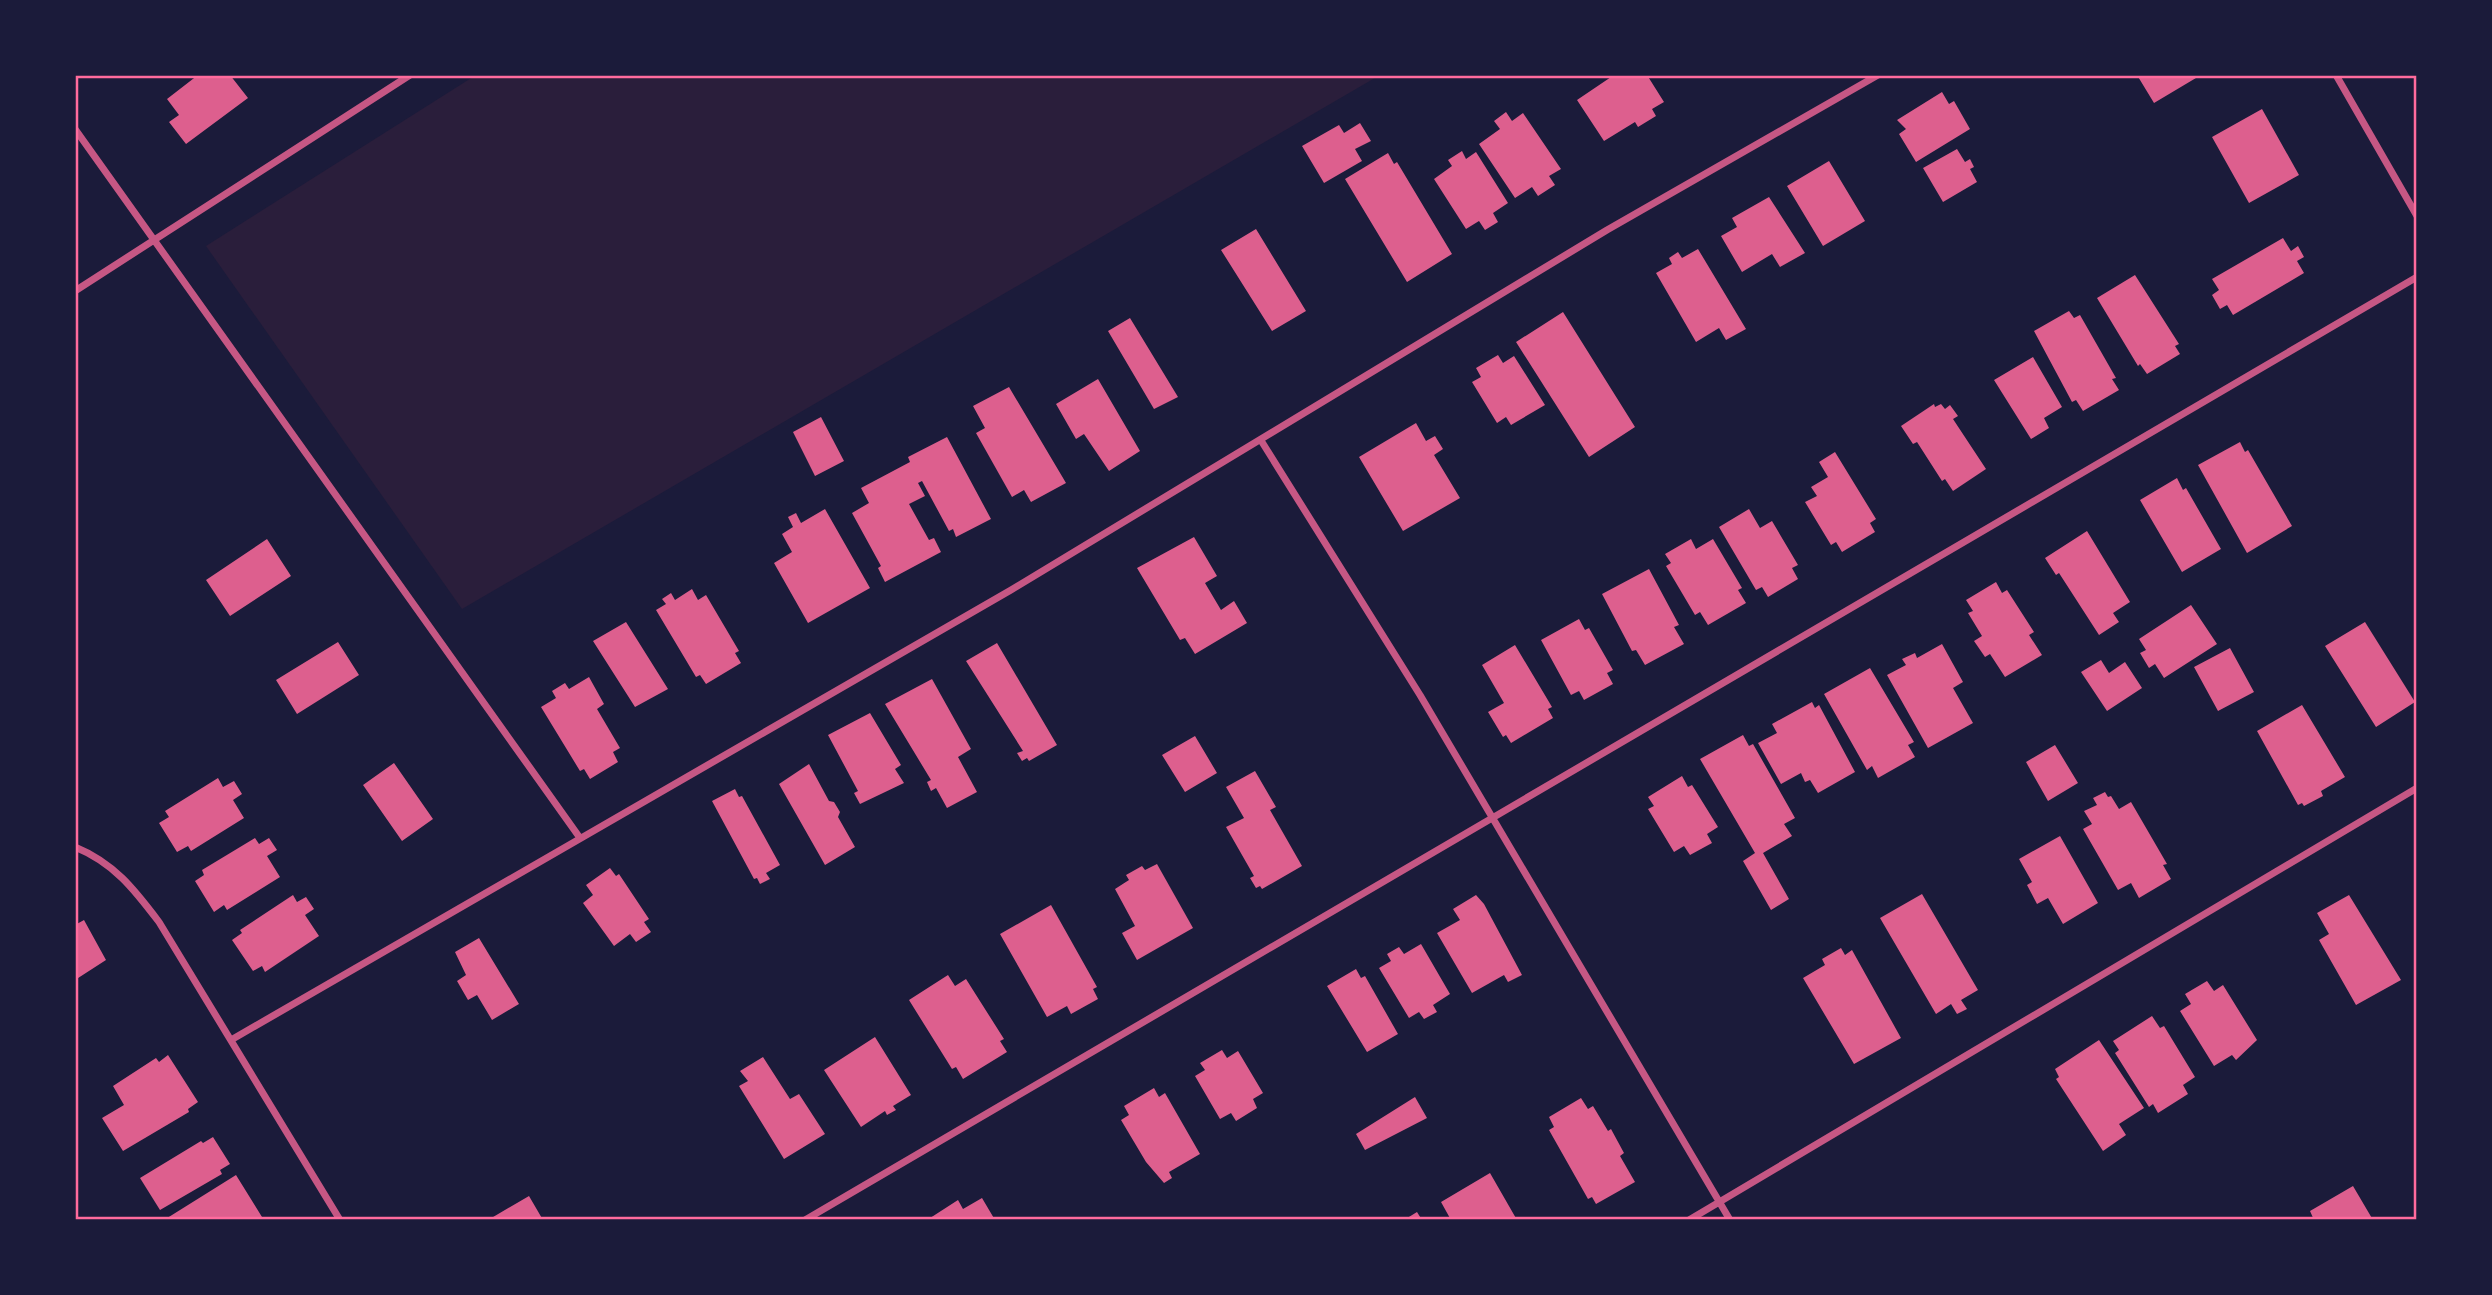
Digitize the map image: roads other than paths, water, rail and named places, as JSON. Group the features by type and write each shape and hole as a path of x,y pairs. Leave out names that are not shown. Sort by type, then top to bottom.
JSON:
{"street":[{"path":"75,291 410,75"},
{"path":"231,1040 1011,590 1262,442 1607,230 1878,75"},
{"path":"2336,75 2417,216"},
{"path":"75,129 580,838"},
{"path":"805,1220 2417,277"},
{"path":"1262,442 1420,695 1730,1220"},
{"path":"1689,1220 2417,788"},
{"path":"76,848 104,859 130,883 159,922 340,1220"}]}
